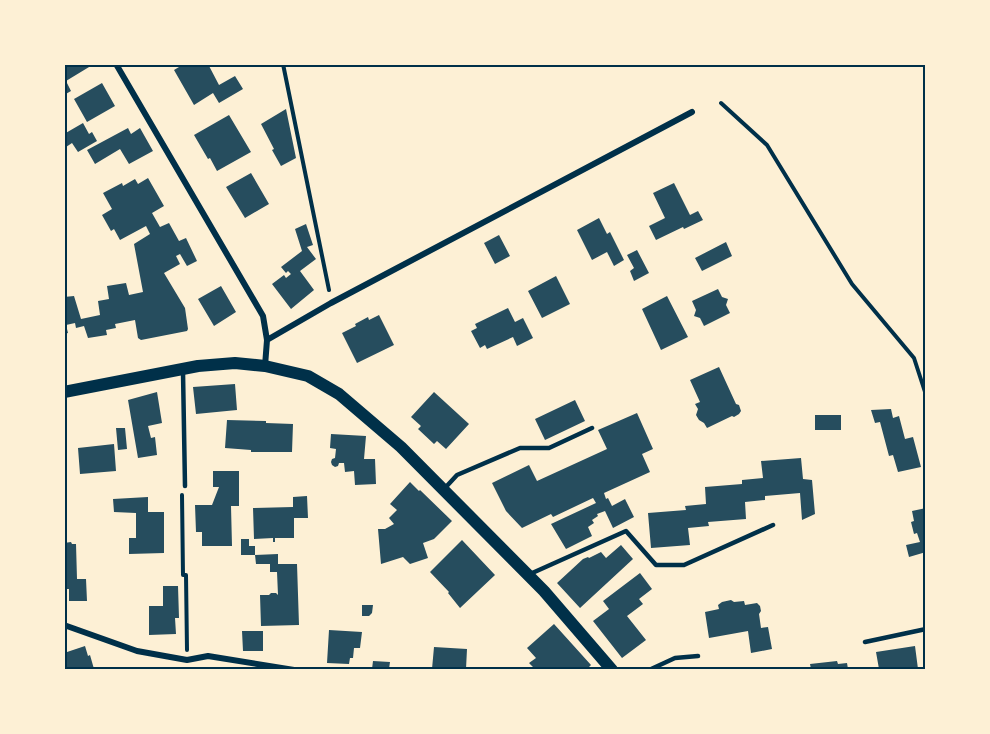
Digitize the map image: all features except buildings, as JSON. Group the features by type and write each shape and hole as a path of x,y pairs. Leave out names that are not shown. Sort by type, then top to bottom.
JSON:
{"main road":[{"path":"64,392 198,366 235,363 265,366 308,376 339,394 401,447 544,591 612,669"}],"street":[{"path":"116,64 263,316 267,340 265,366"},
{"path":"267,340 332,303 692,112"},
{"path":"64,626 137,651 187,660 208,656 294,669"}],"lane":[{"path":"183,369 185,486"},
{"path":"444,490 457,475 520,448 549,448 592,428"},
{"path":"528,575 627,531 656,565 684,565 773,525"},
{"path":"865,642 926,629"},
{"path":"649,669 675,658 698,656"}],"path":[{"path":"283,64 332,303"},
{"path":"721,103 767,145 852,284 914,358 926,395"},
{"path":"185,486 182,492 187,660"}]}
